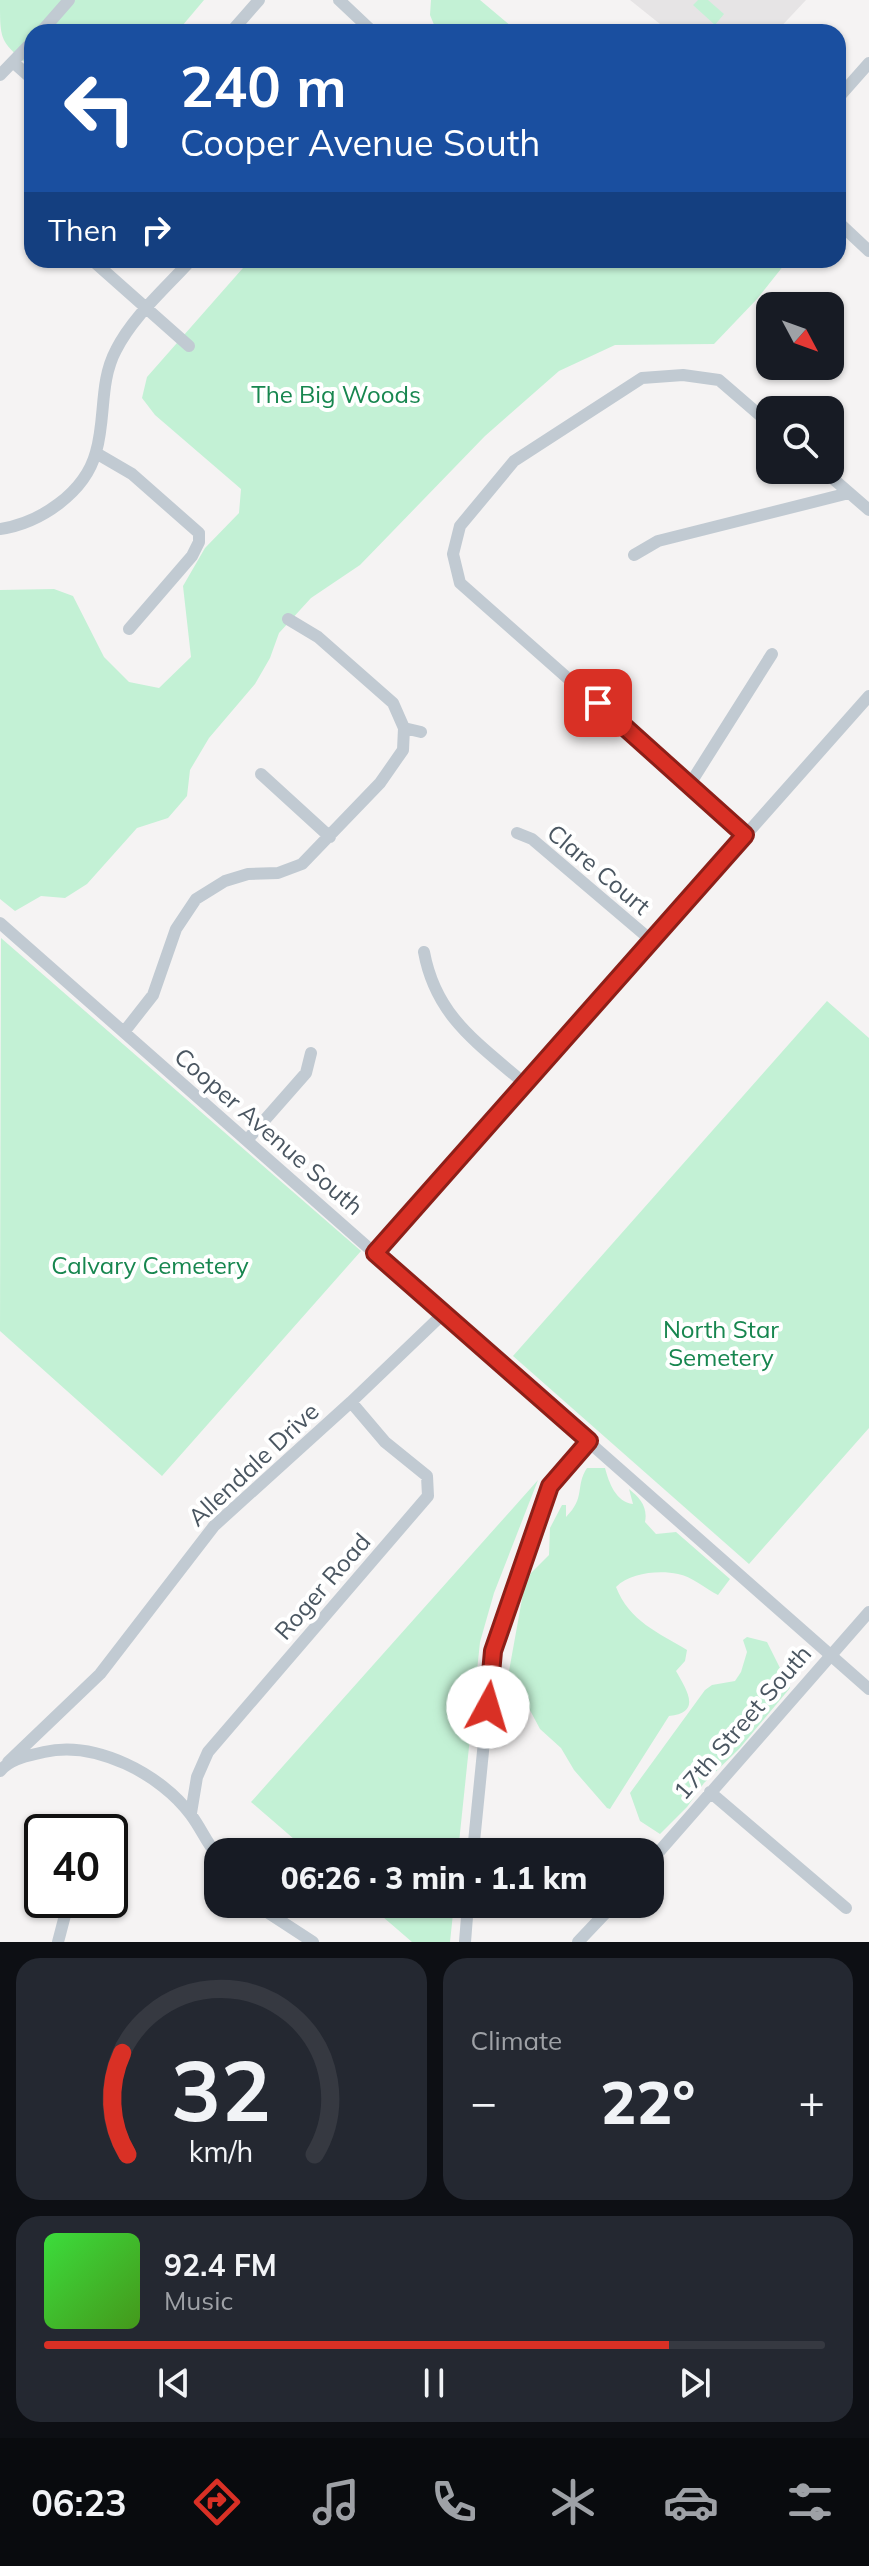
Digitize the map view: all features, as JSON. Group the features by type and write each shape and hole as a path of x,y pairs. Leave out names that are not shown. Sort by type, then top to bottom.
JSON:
{"street":[{"path":"48,24 69,0"},
{"path":"238,24 259,0"},
{"path":"339,0 365,24"},
{"path":"0,75 24,51"},
{"path":"14,63 24,72"},
{"path":"846,89 869,63"},
{"path":"846,229 869,251"},
{"path":"101,268 189,346"},
{"path":"0,529 27,522 64,500 81,480 96,453 109,366 125,336 184,268"},
{"path":"745,835 460,583 453,554 460,526 514,461 642,378 683,375 719,380 756,412"},
{"path":"96,453 132,474 199,533 199,542 192,556 129,629"},
{"path":"839,484 869,510"},
{"path":"634,555 658,541 849,493"},
{"path":"124,1032 153,995 176,929 196,899 225,881 248,874 278,873 302,864 395,765 403,750 404,728 400,715 387,696 318,637 288,619"},
{"path":"690,784 772,654"},
{"path":"375,1253 869,696"},
{"path":"404,728 421,732"},
{"path":"261,774 330,837"},
{"name":"Clare Court","path":"517,833 532,839 652,941"},
{"name":"Cooper Avenue South","path":"0,923 869,1689"},
{"path":"424,952 429,978 459,1026 525,1084"},
{"path":"247,1140 306,1073 311,1053"},
{"name":"Allendale Drive","path":"4,1766 100,1674 214,1526 443,1314"},
{"name":"Roger Road","path":"191,1813 197,1777 208,1752 428,1496 427,1476 385,1442 351,1402"},
{"path":"474,1838 493,1651 550,1486 589,1441"},
{"name":"17th Street South","path":"664,1846 869,1612"},
{"path":"4,1766 50,1751 77,1749 128,1764 147,1773 191,1813 207,1838"},
{"path":"710,1792 846,1908"},
{"path":"58,1942 64,1918"},
{"path":"276,1918 313,1942"},
{"path":"465,1942 467,1918"},
{"path":"582,1942 602,1918"}],"shaded area":[{"path":"630,0 806,0 784,24 660,24"}],"green space":[{"path":"0,0 204,0 184,24 24,24 24,61 8,46 0,25"},
{"path":"431,0 480,0 508,24 434,24 430,15"},
{"path":"698,0 708,0 724,14 714,24 693,5"},
{"name":"The Big Woods","path":"243,268 782,268 763,292 756,292 756,300 714,344 615,345 559,371 485,436 360,565 311,598 279,633 270,658 255,684 209,738 190,770 187,796 168,818 137,828 87,884 65,898 41,896 15,911 0,899 0,590 54,589 73,596 104,657 129,682 159,688 191,657 183,586 205,548 239,513 241,489 155,415 142,398 147,377"},
{"name":"Calvary Cemetery","path":"1,938 361,1251 162,1476 0,1331"},
{"name":"North Star Semetery","path":"827,1001 869,1038 869,1428 749,1564 513,1356"},
{"path":"587,1468 605,1468 611,1485 622,1500 633,1504 629,1489 640,1499 645,1522 656,1534 676,1532 730,1579 718,1595 688,1577 670,1573 636,1576 616,1587 637,1617 687,1650 685,1661 676,1671 684,1685 689,1705 679,1714 669,1716 610,1809 574,1770 561,1748 540,1729 509,1671 524,1588 531,1573 549,1555 550,1528 562,1505 566,1505 566,1517 572,1510"},
{"path":"538,1480 494,1593 480,1642 459,1838 293,1838 251,1802"},
{"path":"747,1637 767,1642 790,1688 739,1749 704,1783 687,1807 660,1834 640,1821 630,1793 705,1690 712,1685 735,1681 747,1652 743,1640"},
{"path":"384,1918 453,1918 450,1942 412,1942"}],"route":[{"path":"488,1707 493,1651 550,1486 589,1441 375,1253 745,835 598,703"}]}
